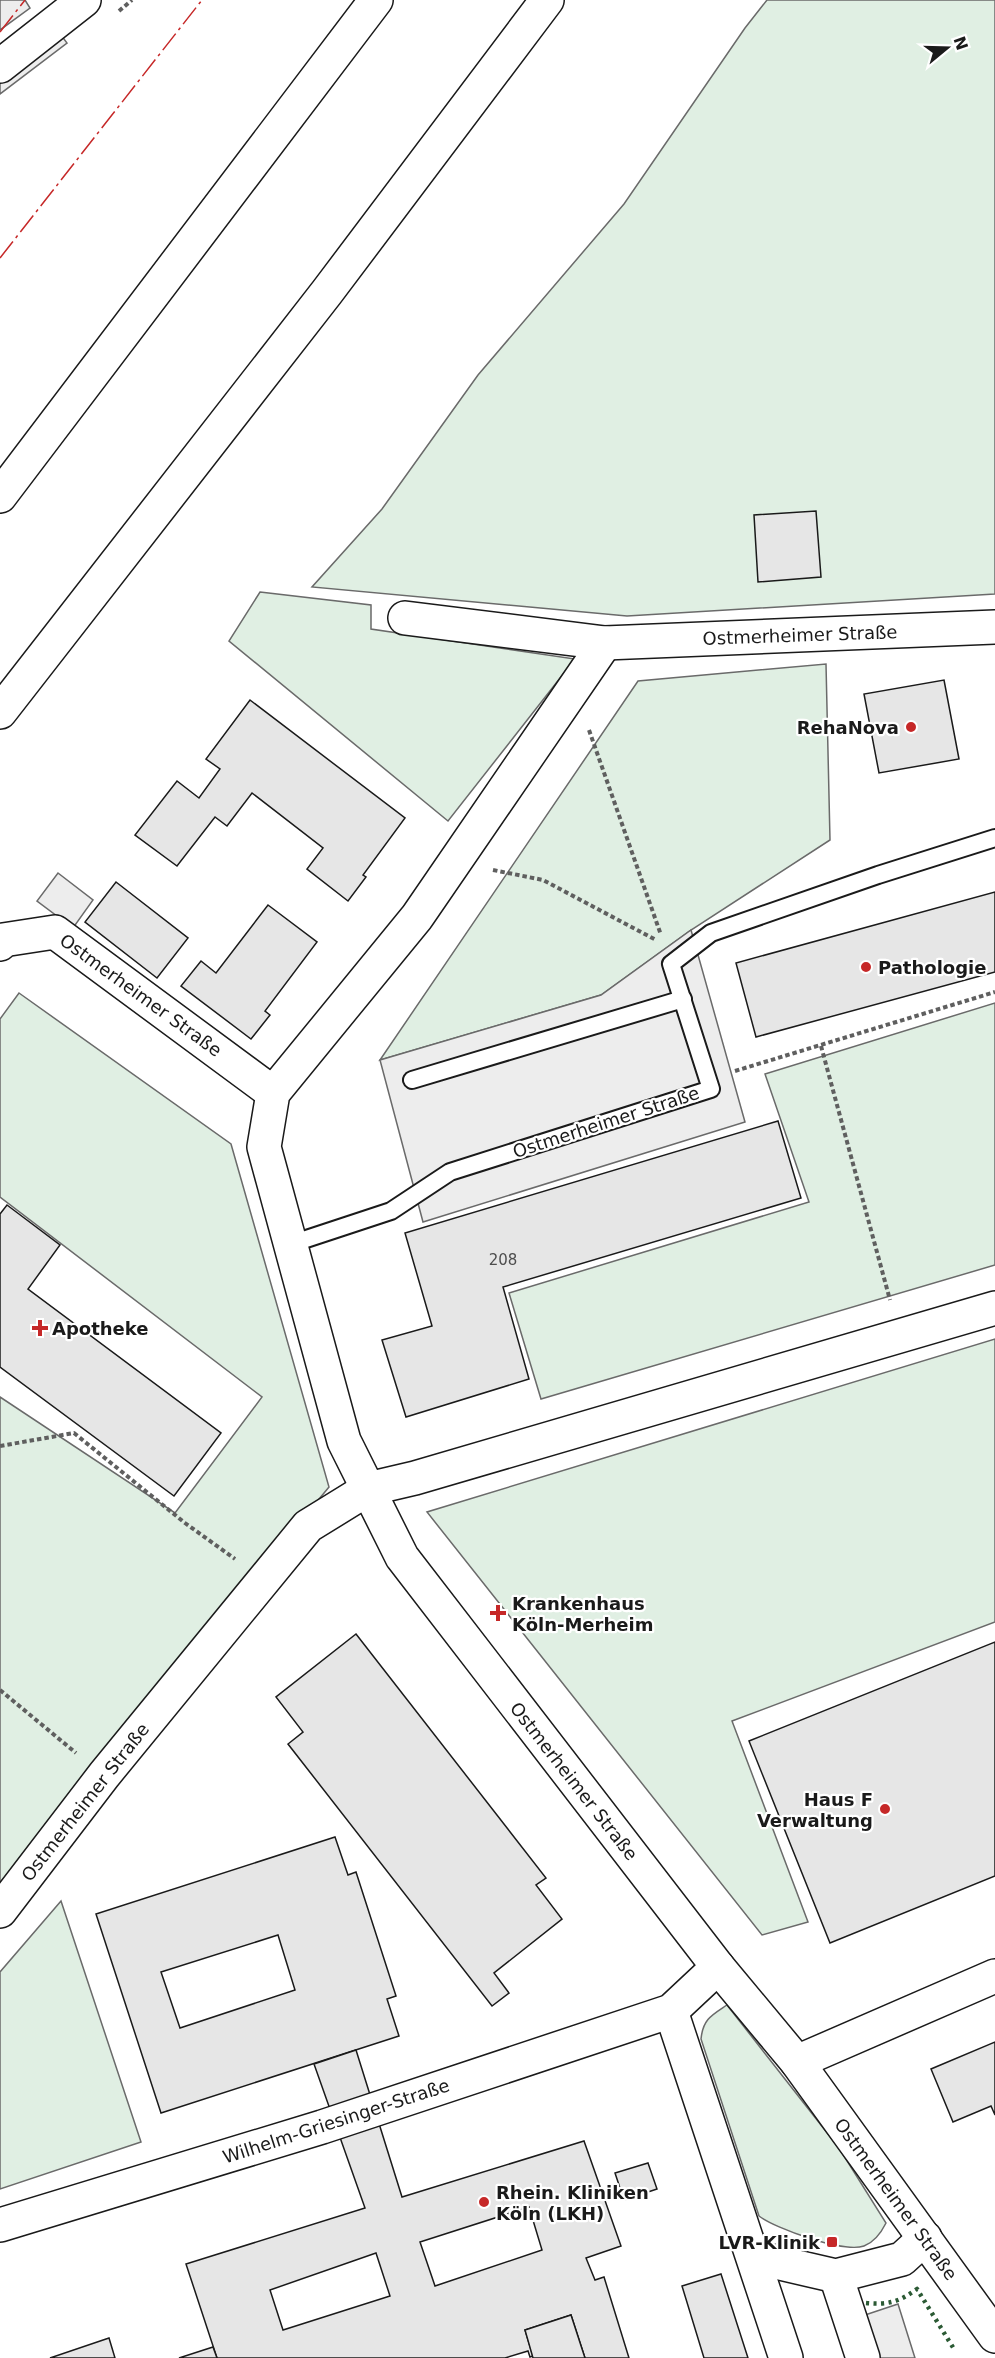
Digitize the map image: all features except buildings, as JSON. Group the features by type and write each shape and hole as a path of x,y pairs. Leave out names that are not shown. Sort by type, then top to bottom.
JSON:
{"main road":[{"path":"0,66 84,0"},
{"path":"0,496 376,0"},
{"path":"0,712 327,292 547,0"},
{"name":"Ostmerheimer Straße","path":"405,618 604,643 995,627"},
{"name":"Ostmerheimer Straße","path":"604,643 417,917 273,1093 264,1147 344,1441 402,1557 718,1967 796,2061 995,2336"},
{"name":"Ostmerheimer Straße","path":"0,944 3,940 55,932 273,1093"},
{"name":"Ostmerheimer Straße","path":"0,1911 104,1775 308,1527 368,1489 416,1478 900,1338 995,1308"},
{"name":"Wilhelm-Griesinger-Straße","path":"0,2225 322,2127 671,2011 718,1967"},
{"path":"796,2061 995,1976"},
{"path":"671,2011 786,2358"},
{"path":"754,2257 836,2276 902,2259 925,2238"},
{"path":"836,2276 863,2358"}],"lane":[{"name":"Ostmerheimer Straße","path":"291,1244 391,1211 450,1172 711,1089 671,964 711,933 878,874 995,838"},
{"path":"412,1080 683,999"}],"path":[{"path":"457,860 513,876 543,880 665,944 574,687"},
{"path":"704,1067 734,1071 773,1057 821,1046 995,992"},
{"path":"821,1046 900,1338"},
{"path":"0,1446 74,1433 185,1523 265,1581"},
{"path":"0,1690 104,1775"}],"green space":[{"path":"767,0 995,0 995,594 627,616 312,587 382,509 478,375 624,204 745,28"},
{"path":"260,592 371,605 371,629 575,659 448,821 229,641"},
{"path":"826,664 830,840 691,930 601,995 380,1060 638,681"},
{"path":"19,993 231,1144 329,1487 0,1883 0,1397 175,1513 262,1397 0,1197 0,1019"},
{"path":"995,1003 995,1265 541,1399 509,1293 809,1202 765,1074"},
{"path":"995,1339 995,1622 732,1721 808,1922 762,1935 427,1512"},
{"path":"61,1901 141,2142 0,2189 0,1972"},
{"path":"727,2005 839,2148 886,2223 877,2237 868,2244 854,2247 826,2243 794,2233 759,2216 701,2039 706,2022"}],"shaded area":[{"path":"0,0 25,0 30,8 0,30"},
{"path":"61,35 67,43 0,94 0,81"},
{"path":"58,873 93,900 73,928 37,901"},
{"path":"691,930 745,1122 423,1222 380,1060 601,995"},
{"path":"898,2304 915,2358 878,2358 865,2315"}],"hedge":[{"path":"866,2303 893,2302 917,2289 954,2349"}],"power":[{"path":"0,32 25,0"},
{"path":"0,258 202,0"}],"place":[{"name":"RehaNova","path":"911,727"},
{"name":"Pathologie","path":"866,967"},
{"name":"Apotheke","path":"40,1328"},
{"name":"Krankenhaus Köln-Merheim","path":"498,1613"},
{"name":"Haus F Verwaltung","path":"885,1809"},
{"name":"Rhein. Kliniken Köln (LKH)","path":"484,2202"},
{"name":"LVR-Klinik","path":"832,2242"}]}
